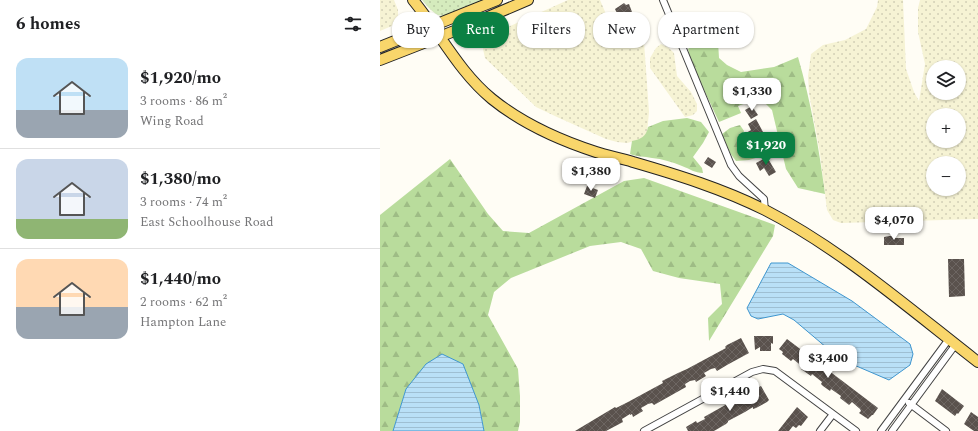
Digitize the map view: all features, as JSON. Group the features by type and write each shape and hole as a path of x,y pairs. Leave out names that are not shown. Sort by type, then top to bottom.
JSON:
{"main road":[{"path":"413,0 423,12"},
{"path":"444,21 497,0"},
{"path":"444,35 528,0"},
{"path":"380,47 392,42"},
{"path":"444,44 466,72 491,98 510,112 545,133 592,151 686,178 721,191 765,211 830,249 978,362"},
{"path":"380,60 411,48"}],"street":[{"path":"663,0 731,165 739,176 764,200 765,211"},
{"path":"881,431 953,342"},
{"path":"892,431 953,342"},
{"path":"644,431 752,372 763,369 775,371 856,431"},
{"path":"905,400 946,431"},
{"path":"820,431 833,414"}],"shaded area":[{"path":"380,0 394,0 398,12 392,12 392,26 380,31"},
{"path":"568,0 600,0 605,12 593,12 593,48 644,48 649,112 647,133 642,139 627,143 606,139 536,107 485,58 483,48 509,48 509,27 517,23 517,48 585,48 585,12 541,12"},
{"path":"878,0 903,0 906,69 914,92 919,101 925,64 918,32 918,8 920,0 978,0 978,219 841,223 833,220 827,210 820,154 809,93 808,76 811,54 823,45 845,40 866,29 877,7"},
{"path":"658,46 658,48 669,48 674,53 677,76 691,92 697,104 697,111 693,115 685,117 650,68 650,58"}],"green space":[{"path":"422,0 486,0 444,16 444,12 434,12"},
{"path":"718,48 719,58 727,65 741,72 774,67 798,57 814,125 825,194 798,188 786,169 772,110 760,98 738,106 741,113 719,122 691,62 688,49"},
{"path":"687,118 701,122 709,132 693,157 702,168 703,173 695,172 656,158 635,156 630,154 632,141 643,137 648,127 663,121"},
{"path":"740,125 744,131 740,143 757,142 768,144 769,154 749,160 736,161 730,153 722,134 730,128"},
{"path":"450,159 488,214 503,231 529,233 624,181 644,178 775,225 773,236 709,341 708,318 722,304 720,284 679,278 653,271 641,249 621,242 590,246 511,278 494,292 488,315 518,369 520,422 518,431 484,431 479,405 406,389 393,431 380,431 380,215"}],"water":[{"path":"771,263 788,263 852,301 910,344 913,354 910,365 889,380 840,359 794,320 783,314 758,319 751,316 747,308"},
{"path":"442,354 463,364 479,405 484,431 393,431 406,389 426,364"}],"building":[{"path":"624,3 626,5 629,4 632,12 616,12 615,9"},
{"path":"752,106 758,115 751,119 745,110"},
{"path":"756,119 763,132 749,140 746,133 751,130 748,124"},
{"path":"708,157 716,162 712,168 704,163"},
{"path":"767,157 776,172 769,176 764,168 760,171 756,163"},
{"path":"587,186 598,190 595,198 584,194"},
{"path":"889,236 904,238 904,245 884,245 884,237"},
{"path":"948,259 964,259 965,296 949,297"},
{"path":"754,336 773,336 771,351 760,351 760,347 755,350"},
{"path":"741,338 749,353 717,371 715,368 711,369 704,373 706,376 696,382 695,380 690,381 685,384 686,387 654,405 652,403 648,404 641,408 643,411 633,417 632,414 630,414 622,419 623,422 606,431 575,431 615,407 616,408 628,402 663,383 662,381 726,348 725,347 727,345"},
{"path":"787,339 878,408 873,415 868,419 859,413 861,411 860,409 852,402 849,405 840,398 841,396 831,389 830,391 823,386 821,384 822,382 812,374 811,376 801,369 803,367 793,359 791,361 782,354 783,352 779,349"},
{"path":"761,386 769,400 767,402 753,409 753,407 714,431 688,431 686,427 696,421 697,423 705,419 704,417 736,399 737,401 747,396 746,394"},
{"path":"942,389 964,406 955,416 935,401"},
{"path":"797,407 808,417 801,426 799,425 796,428 793,426 789,431 778,431"},
{"path":"971,412 978,417 978,431 974,431 964,424"}]}
